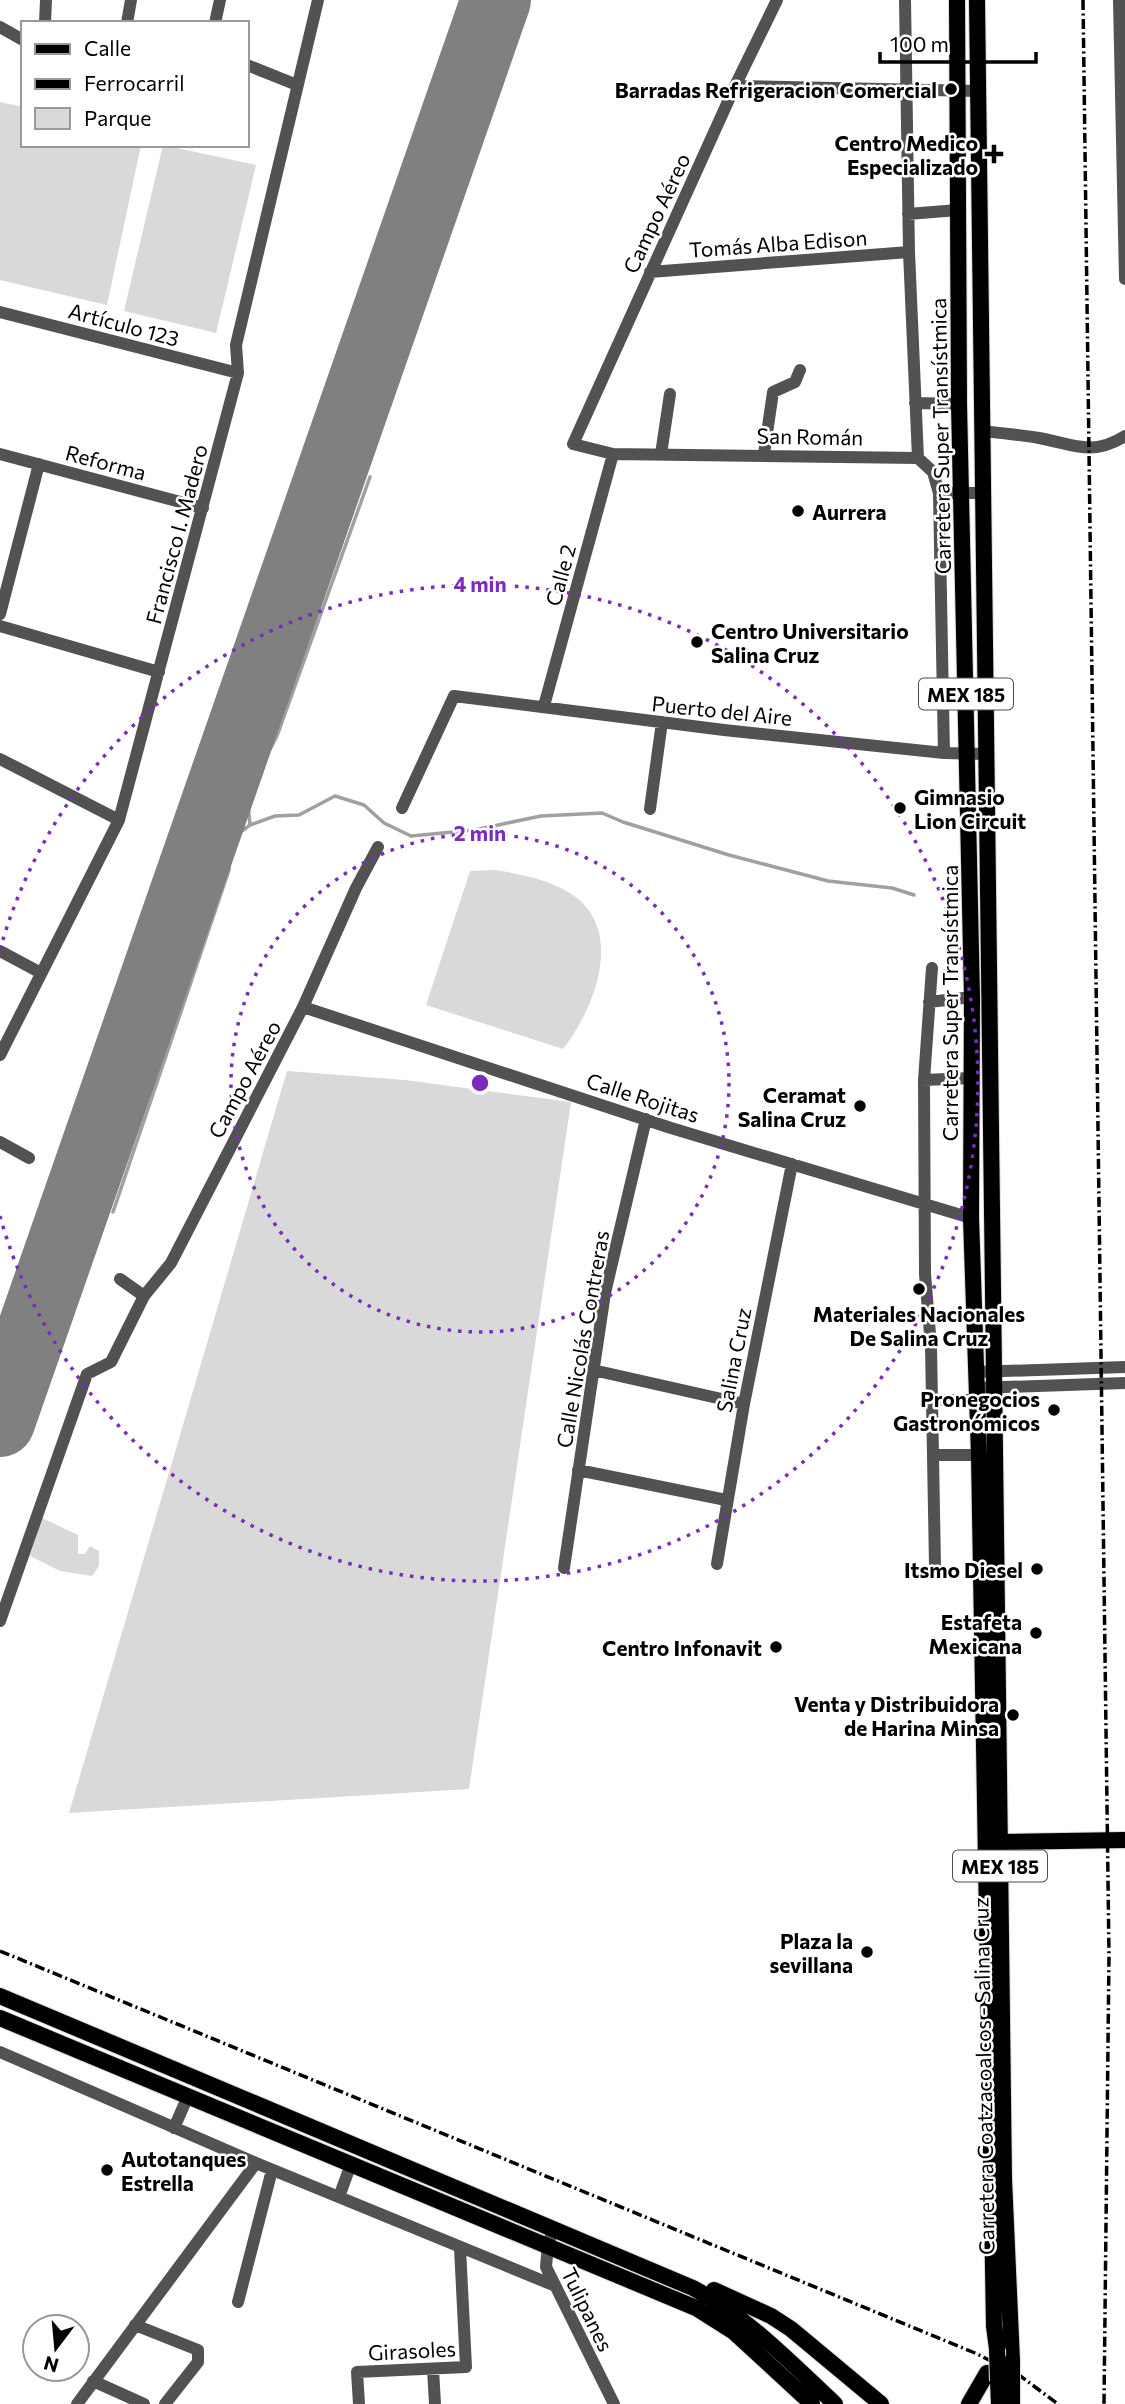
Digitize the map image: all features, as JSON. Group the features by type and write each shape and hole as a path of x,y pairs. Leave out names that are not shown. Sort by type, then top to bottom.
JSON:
{"main road":[{"name":"Carretera Super Transístmica","path":"957,0 959,404 972,997 971,1217 992,1840 992,2349 999,2379 999,2404"},
{"name":"Carretera Super Transístmica","path":"977,0 994,1379"},
{"name":"Carretera Coatzacoalcos - Salina Cruz","path":"994,1379 992,1840 1012,2361"},
{"name":"MEX 185","path":"992,1840 1125,1840"},
{"path":"0,1996 554,2228 719,2302 835,2404"},
{"path":"0,2018 696,2308 734,2332 812,2404"},
{"path":"617,2255 706,2287 771,2316 809,2343 881,2404"},
{"name":"Carretera Super Transístmica","path":"999,2379 1012,2361"},
{"name":"Carretera Super Transístmica","path":"999,2379 1012,2404"},
{"path":"969,2404 999,2379"}],"street":[{"path":"45,21 47,0"},
{"path":"127,21 131,0"},
{"path":"215,21 220,0"},
{"name":"Francisco I. Madero","path":"0,1055 120,820 238,373 236,345 318,0"},
{"name":"Campo Aéreo","path":"573,444 735,86 778,0"},
{"path":"905,0 908,214 915,403 918,458 933,472 939,493 944,753"},
{"path":"1119,0 1125,279"},
{"path":"0,27 21,39"},
{"path":"248,65 297,85"},
{"path":"735,86 978,91"},
{"path":"908,214 958,210"},
{"name":"Tomás Alba Edison","path":"650,271 909,252"},
{"name":"Artículo 123","path":"0,312 238,373"},
{"path":"764,454 773,392 795,382 800,370"},
{"path":"661,454 670,394"},
{"path":"915,403 959,404"},
{"path":"983,431 1041,438 1073,448 1109,444 1125,436"},
{"name":"San Román","path":"573,444 613,454 918,458"},
{"name":"Reforma","path":"0,454 203,508"},
{"name":"Calle 2","path":"544,706 613,454"},
{"path":"0,614 39,464"},
{"path":"939,493 984,493"},
{"path":"0,626 159,672"},
{"name":"Puerto del Aire","path":"402,808 454,696 944,753 986,754"},
{"path":"650,809 662,722"},
{"path":"0,759 120,820"},
{"name":"Campo Aéreo","path":"0,1621 88,1374 111,1362 144,1296 171,1263 303,1007 356,888 378,847"},
{"path":"0,951 41,973"},
{"path":"932,968 924,1080 925,1274 932,1400 934,1566"},
{"path":"929,1003 972,997"},
{"name":"Calle Rojitas","path":"303,1007 646,1119 971,1217"},
{"path":"924,1080 971,1078"},
{"name":"Calle Nicolás Contreras","path":"564,1568 605,1293 646,1119"},
{"path":"0,1142 29,1158"},
{"name":"Salina Cruz","path":"717,1564 744,1404 792,1164"},
{"path":"120,1279 144,1296"},
{"path":"932,1400 994,1379 1125,1367"},
{"path":"593,1370 744,1404"},
{"path":"994,1379 1125,1383"},
{"path":"933,1455 979,1455"},
{"path":"578,1470 726,1500"},
{"path":"0,2052 272,2170 553,2285"},
{"path":"174,2128 188,2096"},
{"path":"77,2404 256,2163"},
{"path":"339,2197 351,2164"},
{"path":"238,2302 272,2170"},
{"name":"Tulipanes","path":"554,2228 548,2245 546,2267 614,2404"},
{"name":"Girasoles","path":"359,2404 357,2372 462,2369 468,2363 460,2248"},
{"path":"135,2325 198,2350 198,2362 165,2404"},
{"path":"433,2369 435,2404"},
{"path":"93,2381 144,2404"}],"green space":[{"path":"0,102 21,107 21,147 141,147 107,305 0,280"},
{"path":"163,147 256,165 216,333 124,311"},
{"path":"496,870 538,879 568,892 591,914 599,932 599,973 593,995 563,1049 426,1005 470,871"},
{"path":"287,1071 405,1080 571,1102 469,1789 69,1813"},
{"path":"42,1518 78,1535 78,1554 85,1554 90,1546 99,1551 99,1566 92,1576 60,1571 30,1556"}],"waterway":[{"path":"113,1212 229,870 230,840 250,825 246,783 258,772 277,736 370,477"},
{"path":"250,825 275,816 299,815 335,796 364,805 384,823 411,836 474,830 541,816 602,813 729,855 828,881 892,888 914,895"}],"runway":[{"path":"0,1422 496,0"}],"railway":[{"path":"1083,0 1109,1955 1104,2404"},
{"path":"0,1951 975,2353 1019,2375 1058,2404"}],"place":[{"name":"Barradas Refrigeracion Comercial","path":"951,89"},
{"name":"Centro Medico Especializado","path":"994,154"},
{"name":"Aurrera","path":"798,511"},
{"name":"Centro Universitario Salina Cruz","path":"697,642"},
{"name":"Gimnasio Lion Circuit","path":"900,808"},
{"name":"Ceramat Salina Cruz","path":"860,1106"},
{"name":"Materiales Nacionales De Salina Cruz","path":"919,1289"},
{"name":"Pronegocios Gastronómicos","path":"1054,1410"},
{"name":"Itsmo Diesel","path":"1037,1569"},
{"name":"Estafeta Mexicana","path":"1036,1633"},
{"name":"Centro Infonavit","path":"776,1647"},
{"name":"Venta y Distribuidora de Harina Minsa","path":"1013,1715"},
{"name":"Plaza la sevillana","path":"867,1952"},
{"name":"Autotanques Estrella","path":"107,2170"}]}
